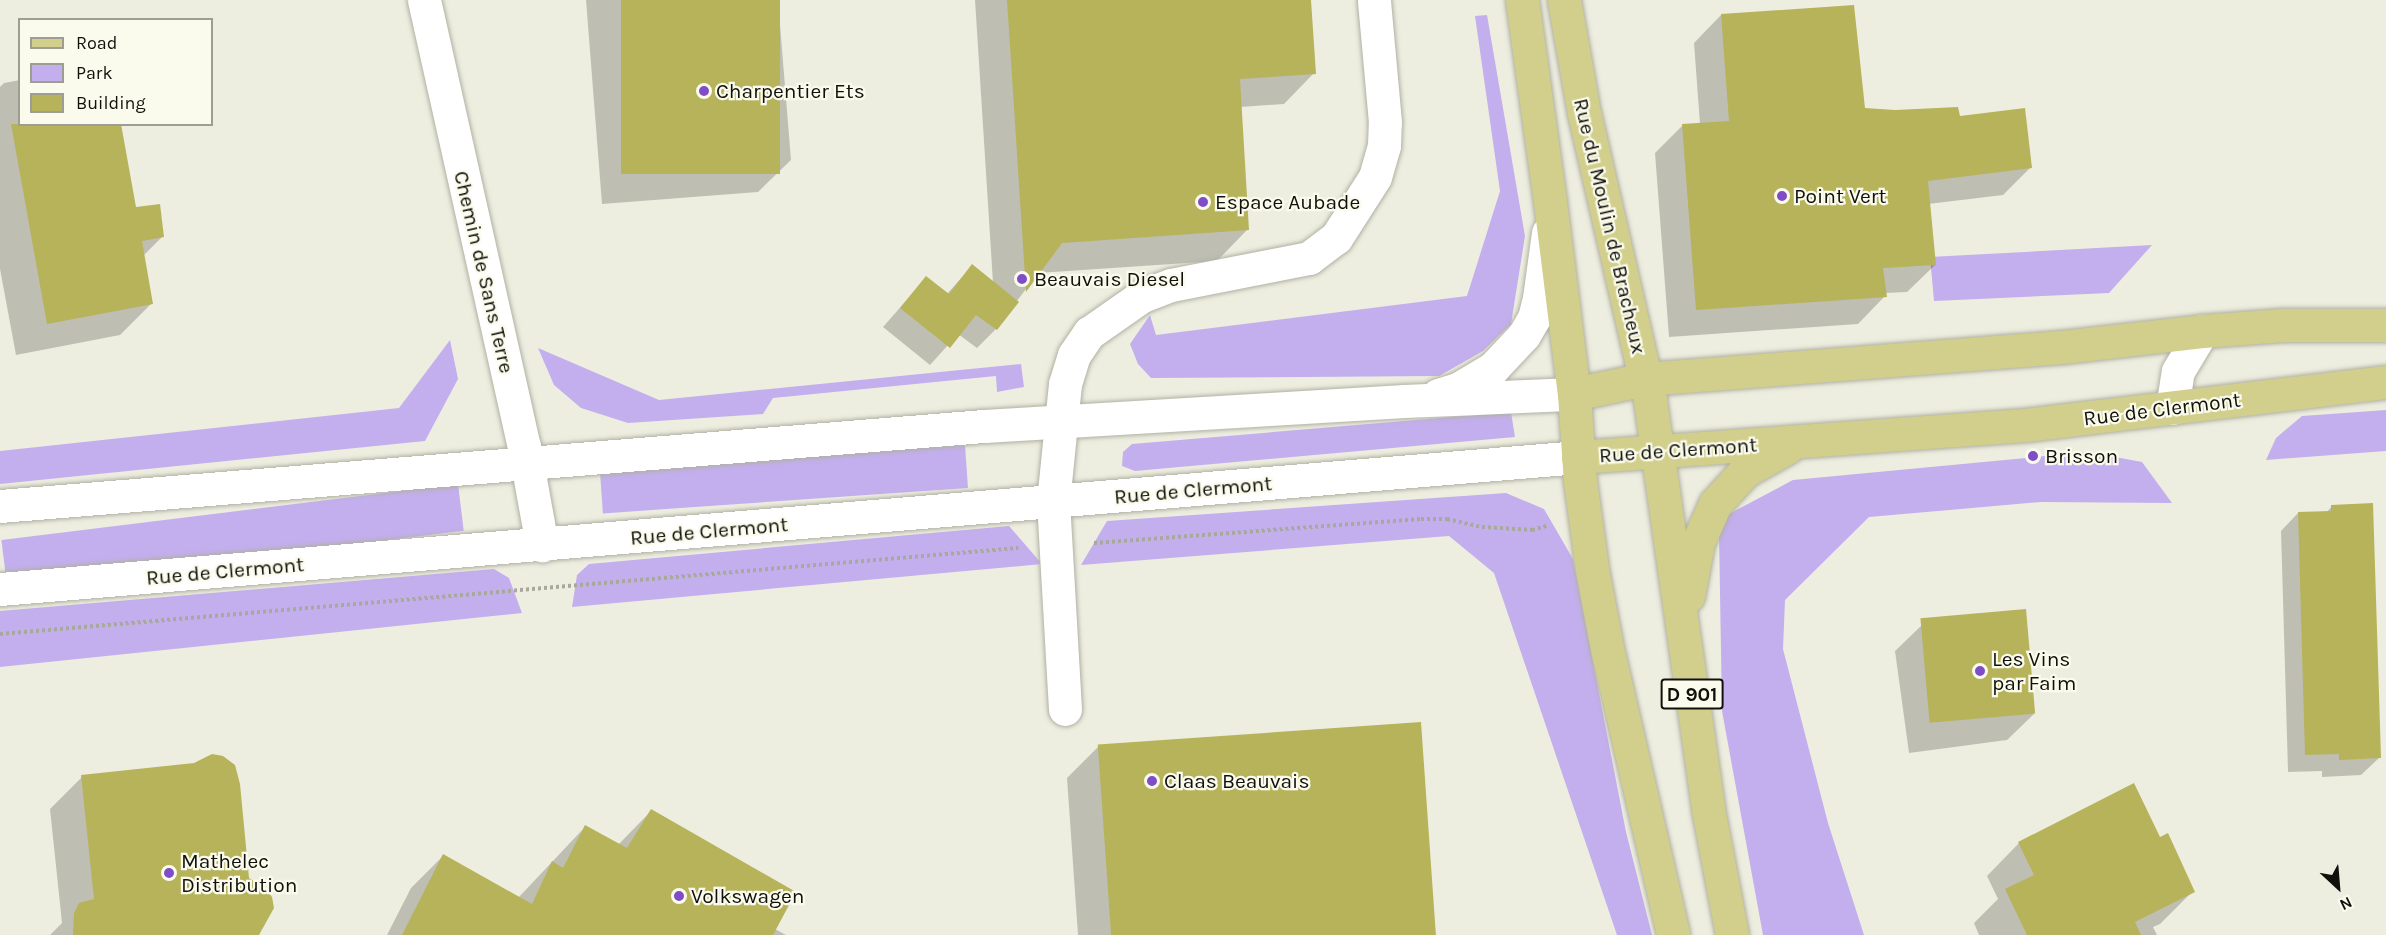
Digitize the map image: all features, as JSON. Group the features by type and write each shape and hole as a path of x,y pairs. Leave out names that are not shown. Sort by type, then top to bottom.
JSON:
{"main road":[{"path":"1522,0 1550,202 1574,394 1578,457 1599,606 1673,935"},
{"name":"Rue du Moulin de Bracheux","path":"1564,0 1584,113 1645,379 1657,452"},
{"path":"1574,394 1645,379 2061,347 2202,331 2283,325 2386,325"},
{"name":"Rue de Clermont","path":"1578,457 2025,425 2386,382"},
{"path":"1683,631 1692,561 1703,528 1715,504 1734,482 1756,463 1782,449 1810,439"},
{"name":"D 901","path":"1657,452 1708,808 1732,935"}],"street":[{"name":"Chemin de Sans Terre","path":"424,0 527,463 542,545"},
{"path":"1065,709 1053,502 1065,384 1074,355 1089,333 1120,309 1142,296 1171,285 1309,258 1336,238 1375,177 1384,146 1385,122 1374,0"},
{"path":"1404,401 1439,395 1466,384 1493,368 1524,335 1534,318 1539,298 1550,202"},
{"path":"2172,408 2178,371 2202,331"},
{"path":"0,506 1060,421 1404,401 1574,394"},
{"name":"Rue de Clermont","path":"0,590 1578,457"}],"path":[{"path":"0,634 1055,546 1420,519 1447,519 1482,527 1532,530 1552,524"}],"green space":[{"path":"1487,15 1525,236 1511,324 1483,351 1439,376 1151,378 1138,364 1130,344 1150,315 1156,335 1467,296 1500,191 1475,16"},
{"path":"2152,245 2109,293 1934,301 1930,257"},
{"path":"450,340 458,379 425,441 0,484 0,451 399,408"},
{"path":"538,348 659,400 1021,364 1024,387 997,392 996,376 773,398 763,414 628,423 581,408 554,385"},
{"path":"2386,410 2386,451 2266,460 2276,438 2302,416"},
{"path":"1511,412 1515,437 1135,471 1122,466 1123,452 1132,444"},
{"path":"965,445 968,488 603,513 600,471"},
{"path":"2088,452 2142,462 2172,503 2041,502 1869,517 1785,600 1783,649 1828,823 1864,935 1763,935 1722,711 1719,534 1727,515 1793,480"},
{"path":"458,484 464,531 7,587 1,540"},
{"path":"1506,493 1544,509 1573,559 1626,832 1652,935 1617,935 1494,573 1449,536 1081,565 1107,521"},
{"path":"1009,526 1042,564 572,607 577,575 589,564"},
{"path":"494,569 509,578 522,613 0,667 0,611"}],"building":[{"path":"621,0 780,0 780,174 621,174"},
{"path":"1007,0 1311,0 1316,74 1240,79 1249,230 1062,243 1026,292"},
{"path":"1854,5 1865,108 1895,110 1958,107 1960,116 2025,108 2032,168 1928,181 1936,265 1883,268 1887,297 1696,310 1682,124 1729,121 1721,14"},
{"path":"11,124 18,124 18,126 121,126 136,207 160,204 164,237 142,241 153,304 47,324"},
{"path":"972,264 1019,302 997,330 976,315 950,348 900,308 926,276 949,294"},
{"path":"2373,503 2381,758 2339,760 2339,754 2305,755 2298,512 2331,511 2331,505"},
{"path":"2026,609 2035,714 1930,723 1920,618"},
{"path":"1421,722 1436,935 1111,935 1098,745"},
{"path":"212,754 223,756 235,765 240,784 249,878 266,889 272,897 274,908 259,935 73,935 74,913 79,903 94,899 81,775 194,763"},
{"path":"2134,783 2160,837 2168,833 2195,892 2135,922 2141,935 2027,935 2005,889 2034,875 2018,842"},
{"path":"651,809 796,892 773,935 402,935 443,854 532,904 552,861 563,868 585,825 627,848"}],"place":[{"name":"Charpentier Ets","path":"704,91"},
{"name":"Point Vert","path":"1782,196"},
{"name":"Espace Aubade","path":"1203,202"},
{"name":"Beauvais Diesel","path":"1022,279"},
{"name":"Brisson","path":"2033,456"},
{"name":"Les Vins par Faim","path":"1980,671"},
{"name":"Claas Beauvais","path":"1152,781"},
{"name":"Mathelec Distribution","path":"169,873"},
{"name":"Volkswagen","path":"679,896"}]}
